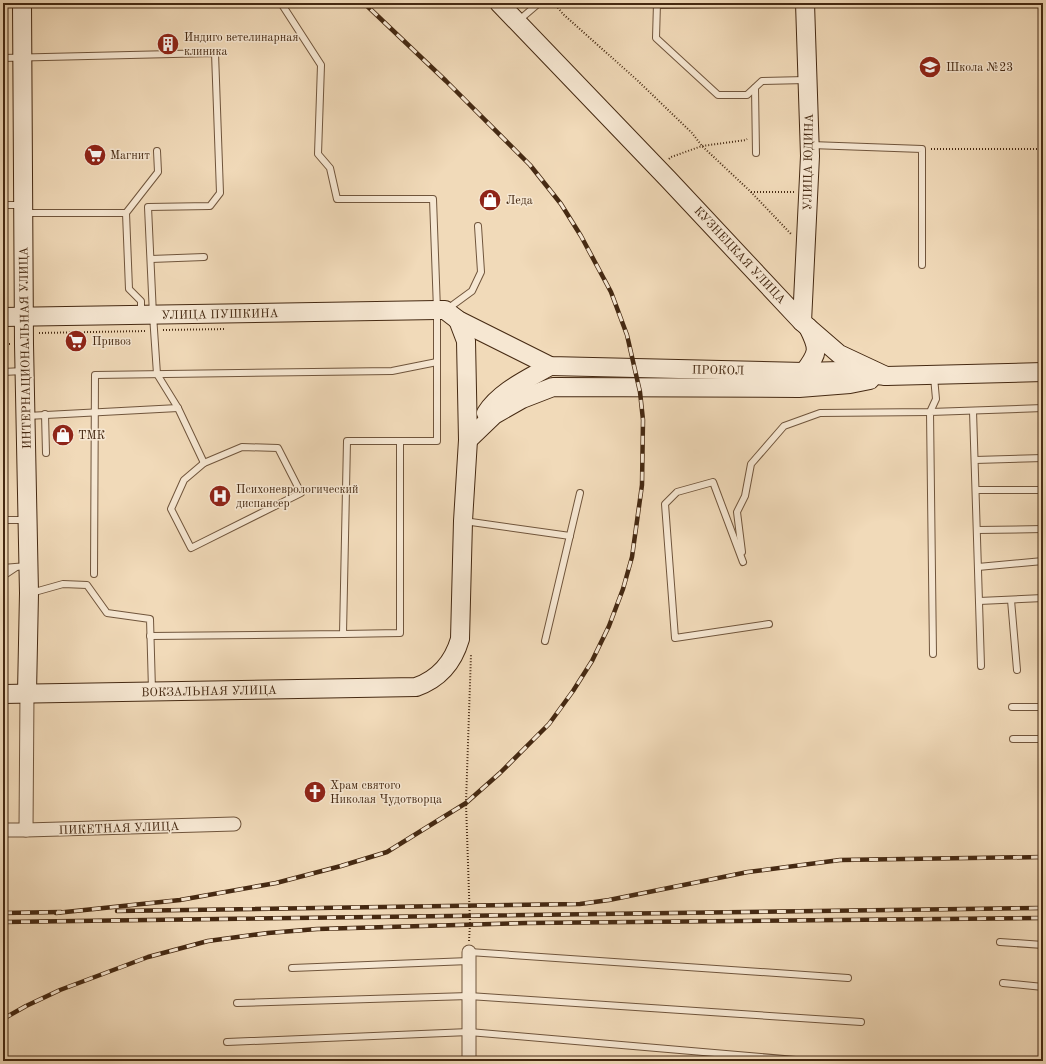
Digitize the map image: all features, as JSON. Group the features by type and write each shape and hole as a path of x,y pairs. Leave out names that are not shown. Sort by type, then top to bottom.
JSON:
{"main road":[{"name":"ИНТЕРНАЦИОНАЛЬНАЯ УЛИЦА","path":"22,3 25,416 28,520 23,566 29,593 27,693"},
{"name":"КУЗНЕЦКАЯ УЛИЦА","path":"499,3 805,324 839,354 886,376 1043,372"},
{"name":"УЛИЦА ЮДИНА","path":"805,3 810,145 805,324"},
{"name":"УЛИЦА ПУШКИНА","path":"3,317 149,321 447,313"},
{"path":"447,313 550,366"},
{"path":"447,313 466,341 468,440 463,520"},
{"path":"804,372 815,357 815,343 805,324"},
{"path":"468,440 490,406 514,386 550,366"},
{"name":"ПРОКОЛ","path":"550,366 804,372 840,371 886,376"},
{"path":"468,440 494,415 522,399 553,387 799,388 850,384 886,376"},
{"name":"ВОКЗАЛЬНАЯ УЛИЦА","path":"3,694 416,687 425,684 437,677 446,668 458,647 460,639 463,520"}],"street":[{"path":"26,830 27,693"},
{"name":"ПИКЕТНАЯ УЛИЦА","path":"3,830 234,824"},
{"path":"469,956 469,1061"}],"lane":[{"path":"281,3 321,65 318,154 330,168 337,199 433,199 447,313 437,362 436,441 347,441 343,634"},
{"path":"517,22 539,3"},
{"path":"800,3 657,4 656,38 718,95 748,95 762,81 808,80"},
{"path":"3,58 215,53 220,193 210,206 148,207 150,259 149,321 157,374 178,408 204,463"},
{"path":"755,88 756,153"},
{"path":"810,145 922,150 922,265"},
{"path":"149,321 141,301 129,289 126,213 158,172 157,151"},
{"path":"3,205 24,209 126,213"},
{"path":"447,313 472,291 481,272 478,226"},
{"path":"150,259 204,257"},
{"path":"94,574 95,374 392,371 437,362"},
{"path":"3,372 25,371"},
{"path":"933,654 930,412 936,399 934,375"},
{"path":"25,416 178,408"},
{"path":"769,624 676,638 665,504 677,492 713,482 743,562 737,512 745,496 751,464 784,426 820,413 930,412 1043,408"},
{"path":"973,411 981,666"},
{"path":"45,414 46,453"},
{"path":"150,636 400,633 400,441"},
{"path":"242,447 278,448 301,493 191,548 171,508 184,480 204,463 242,447"},
{"path":"975,460 1043,458"},
{"path":"976,490 1043,490"},
{"path":"545,641 580,493"},
{"path":"3,520 28,520"},
{"path":"463,520 570,536"},
{"path":"977,530 1043,529"},
{"path":"978,567 1043,561"},
{"path":"3,568 23,566"},
{"path":"3,576 23,566"},
{"path":"29,593 63,584 87,585 107,613 150,619 152,692"},
{"path":"979,602 1043,598"},
{"path":"1011,600 1017,670"},
{"path":"1012,707 1043,706"},
{"path":"1014,739 1043,739"},
{"path":"1000,942 1043,945"},
{"path":"292,968 469,956 848,978"},
{"path":"1003,983 1043,987"},
{"path":"237,1003 469,996 861,1022"},
{"path":"227,1042 469,1032 808,1061"}],"path":[{"path":"554,3 564,14 638,80 692,133 702,146 751,192 794,237"},
{"path":"658,170 671,157 702,146 746,140 756,129"},
{"path":"922,150 1043,149"},
{"path":"751,192 795,192"},
{"path":"33,333 149,321 232,329"},
{"path":"469,956 470,924 466,804 471,647"}],"railway":[{"path":"56,913 180,900 276,883 387,852 466,803 500,773 549,724 573,691 592,661 609,626 623,589 632,557 642,485 643,420 640,392 627,335 611,292 581,236 561,204 530,165 446,81 364,3"},
{"path":"117,911 580,904 609,900 748,872 840,860 1043,857"},
{"path":"3,922 1043,908"},
{"path":"3,913 61,912"},
{"path":"3,1019 60,990 148,957 208,941 268,933 317,929 527,923 1043,918"}],"place":[{"name":"Индиго ветелинарная клиника","path":"168,44"},
{"name":"Школа №23","path":"930,67"},
{"name":"Магнит","path":"95,155"},
{"name":"Леда","path":"490,200"},
{"name":"Привоз","path":"76,341"},
{"name":"ТМК","path":"63,435"},
{"name":"Психоневрологический диспансер","path":"220,496"},
{"name":"Храм святого Николая Чудотворца","path":"315,792"}]}
